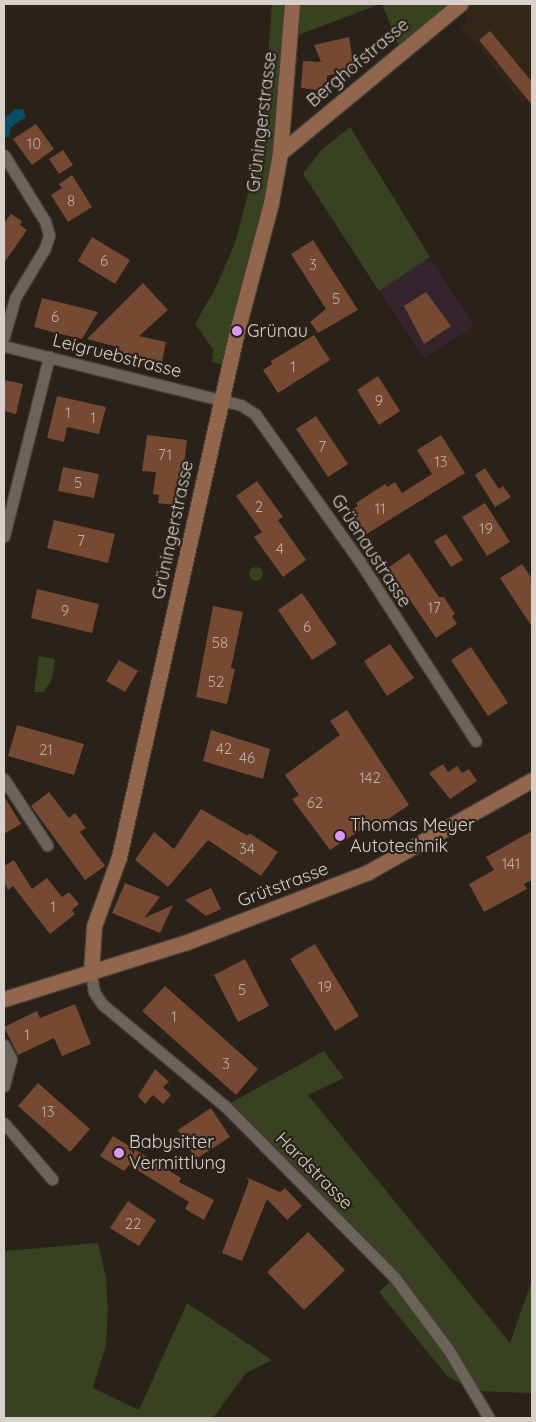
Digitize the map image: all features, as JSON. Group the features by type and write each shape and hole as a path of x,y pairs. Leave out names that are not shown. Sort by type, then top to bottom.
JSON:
{"main road":[{"name":"Grüningerstrasse","path":"91,972 94,926 119,857 280,153 292,4"},
{"name":"Berghofstrasse","path":"280,153 460,4"},
{"name":"Grütstrasse","path":"91,972 246,920 368,872 532,780"},
{"path":"4,999 91,972"}],"street":[{"path":"4,156 45,221 48,235 45,248 15,298 4,336"},
{"name":"Leigruebstrasse","path":"4,346 222,400"},
{"path":"4,536 49,357"},
{"name":"Grüenaustrasse","path":"222,400 241,405 255,414 264,425 360,562 476,741"},
{"path":"4,779 47,845"},
{"name":"Hardstrasse","path":"91,972 94,992 102,1004 225,1106 394,1278 448,1349 489,1418"},
{"path":"4,1045 11,1059 4,1086"},
{"path":"4,1123 52,1179"}],"shaded area":[{"path":"461,4 532,4 532,95 523,103 460,26 466,21 466,12"},
{"path":"430,257 474,327 424,358 379,291"}],"green space":[{"path":"272,4 380,4 291,38 280,153 229,366 212,362 213,349 195,324 215,289 235,243 249,190 263,118"},
{"path":"382,4 460,4 401,51"},
{"path":"350,127 430,257 379,291 303,174 322,149"},
{"path":"256,567 261,569 263,574 261,579 256,581 251,579 249,574 251,569"},
{"path":"39,656 55,659 52,679 44,692 34,692"},
{"path":"324,1051 344,1078 308,1095 510,1343 532,1280 532,1393 474,1391 447,1376 379,1292 394,1278 225,1106"},
{"path":"98,1243 106,1277 108,1310 106,1345 93,1388 139,1410 187,1303 272,1360 246,1373 213,1418 4,1418 4,1251"}],"water":[{"path":"16,109 23,109 26,117 11,127 9,137 5,137 4,118"}],"building":[{"path":"490,31 532,82 532,105 479,40"},
{"path":"349,37 354,68 327,76 326,91 301,88 303,61 321,62 314,45"},
{"path":"36,124 54,149 32,165 13,139"},
{"path":"63,150 73,165 59,174 49,159"},
{"path":"72,175 92,207 68,222 51,195 62,188 59,184"},
{"path":"11,214 22,221 20,225 27,230 4,263 4,223"},
{"path":"92,237 130,260 115,284 78,261"},
{"path":"313,240 358,310 318,333 310,322 326,309 291,254"},
{"path":"143,283 168,310 139,336 166,342 162,362 116,352 117,347 87,339"},
{"path":"426,292 451,326 424,344 404,306"},
{"path":"42,298 98,312 82,339 56,333 34,327"},
{"path":"314,335 330,360 278,393 263,370 272,364 271,361"},
{"path":"378,376 400,411 379,425 357,390"},
{"path":"4,380 23,384 16,414 4,411"},
{"path":"57,396 106,407 99,434 67,427 64,442 47,438"},
{"path":"316,416 348,464 328,477 296,429"},
{"path":"147,435 187,440 179,506 158,503 159,495 153,494 156,472 142,471"},
{"path":"441,435 465,473 365,535 350,511 358,506 356,503 385,484 387,487 395,482 402,493 432,474 417,450"},
{"path":"63,467 99,474 94,498 58,491"},
{"path":"485,468 499,489 503,486 511,497 495,507 475,475"},
{"path":"257,481 283,517 278,520 306,560 283,577 254,537 262,532 236,496"},
{"path":"485,503 510,542 487,556 462,517"},
{"path":"54,520 115,534 108,563 47,548"},
{"path":"446,534 463,560 451,567 434,541"},
{"path":"409,553 439,597 444,597 455,614 452,616 457,624 436,638 388,568"},
{"path":"522,564 532,579 532,627 500,578"},
{"path":"37,589 99,604 92,633 31,618"},
{"path":"302,593 337,644 312,660 278,610"},
{"path":"213,606 243,612 231,668 235,669 227,704 196,697"},
{"path":"390,644 414,678 387,696 364,661"},
{"path":"471,647 508,703 488,716 451,660"},
{"path":"119,660 138,671 125,692 106,681"},
{"path":"347,710 409,805 379,825 376,820 330,850 292,799 299,795 285,775 340,735 330,721"},
{"path":"17,725 84,744 74,775 8,756"},
{"path":"211,730 270,749 263,779 203,761"},
{"path":"443,764 448,772 457,766 462,773 469,769 477,781 450,799 429,773"},
{"path":"49,792 69,818 75,813 86,828 80,832 105,866 85,880 31,806"},
{"path":"4,796 21,824 4,834"},
{"path":"201,809 248,836 249,833 278,852 261,876 208,840 168,887 135,860 154,832 174,849"},
{"path":"532,831 532,880 524,884 527,889 484,912 469,884 494,870 486,857"},
{"path":"14,860 32,889 47,878 62,897 69,892 79,904 72,910 75,914 50,934 13,886 8,890 4,882 4,866"},
{"path":"125,883 160,897 144,918 173,905 160,933 112,913"},
{"path":"211,888 221,909 206,916 185,900"},
{"path":"315,944 359,1016 335,1031 290,959"},
{"path":"245,959 269,1006 238,1022 214,975"},
{"path":"165,986 258,1069 236,1095 142,1011"},
{"path":"75,1004 91,1044 62,1056 54,1038 18,1055 4,1027 37,1011 40,1018"},
{"path":"155,1069 169,1082 163,1087 171,1095 163,1104 153,1095 145,1104 138,1096"},
{"path":"38,1083 90,1129 70,1152 18,1106"},
{"path":"211,1108 230,1137 196,1159 178,1130"},
{"path":"113,1136 181,1178 179,1182 214,1200 204,1220 185,1209 189,1202 129,1165 124,1171 100,1156"},
{"path":"246,1177 280,1192 285,1188 302,1206 287,1220 267,1199 242,1261 222,1253 249,1181"},
{"path":"128,1201 156,1220 139,1246 110,1228"},
{"path":"308,1232 345,1270 304,1310 267,1272"}],"place":[{"name":"Grünau","path":"237,331"},
{"name":"Thomas Meyer Autotechnik","path":"340,836"},
{"name":"Babysitter Vermittlung","path":"119,1153"}]}
